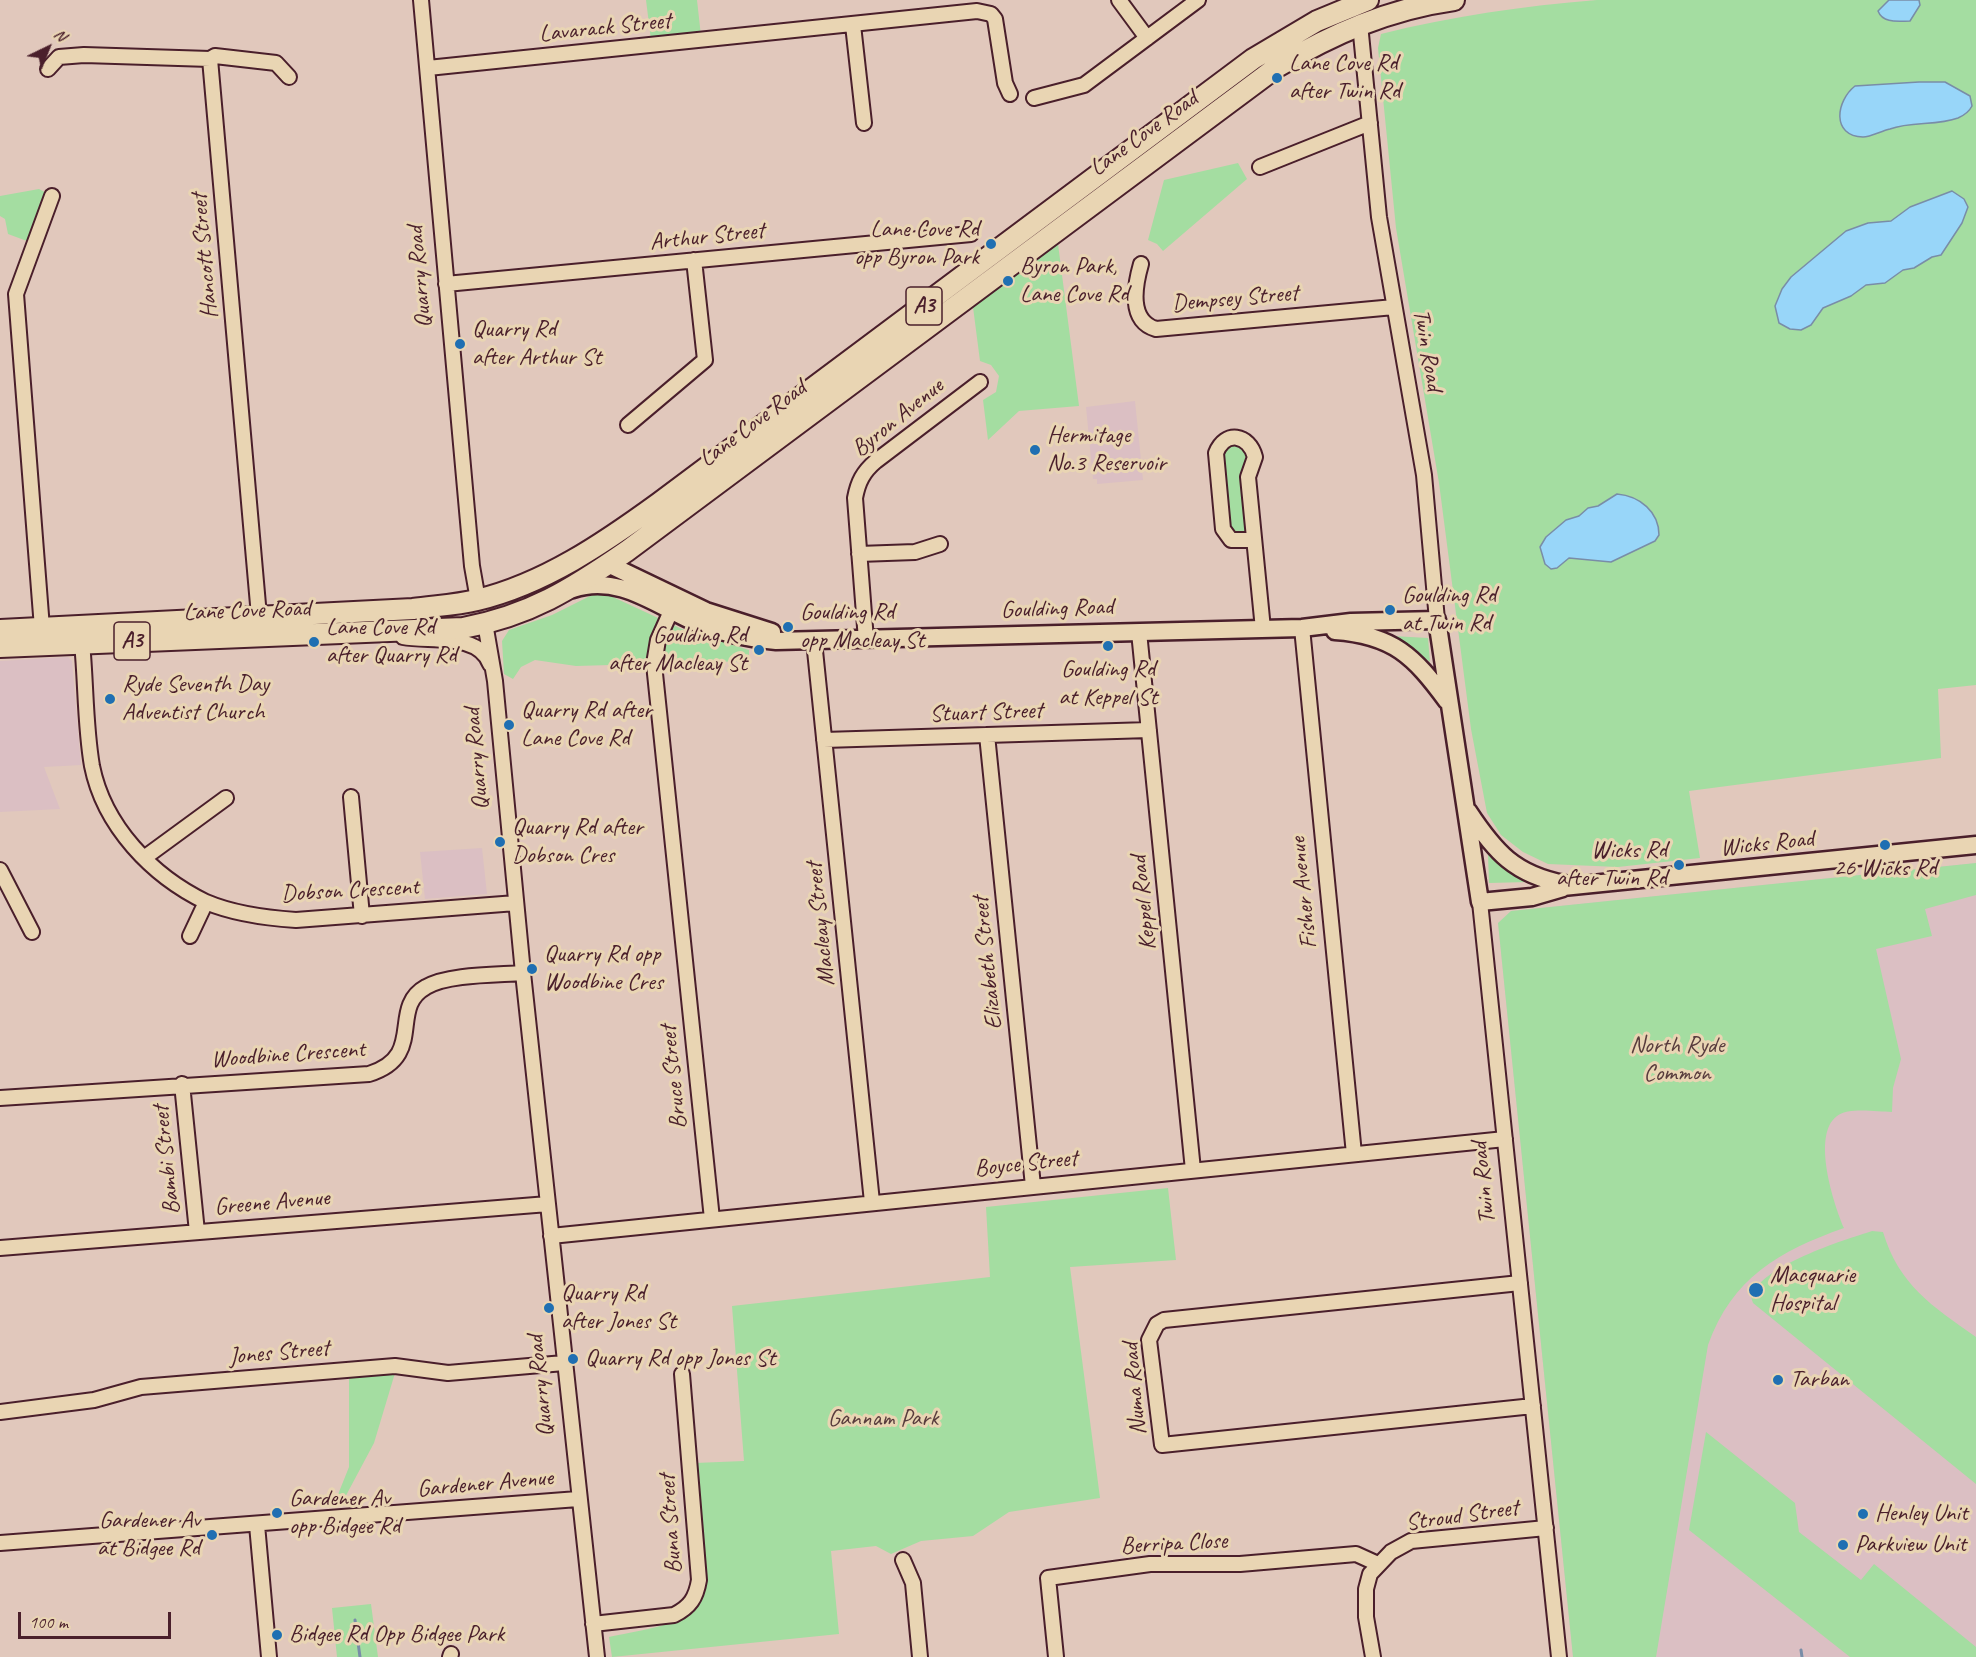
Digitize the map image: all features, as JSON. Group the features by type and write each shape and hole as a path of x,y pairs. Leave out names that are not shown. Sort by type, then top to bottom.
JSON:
{"highway":[{"name":"Lane Cove Road","path":"0,647 462,628 531,609 572,589 608,564 1277,68 1312,46 1360,24 1454,0"},
{"name":"Lane Cove Road","path":"0,630 413,609 478,600 545,574 593,549 659,503 1254,59 1298,31 1361,1"},
{"name":"Twin Road","path":"1360,24 1361,1"},
{"path":"545,574 593,562 608,564"},
{"name":"Quarry Road","path":"478,600 485,623"}],"main road":[{"name":"Goulding Road","path":"608,564 674,605 699,624 745,637 776,641 1302,628 1351,622 1438,624"},
{"name":"Goulding Road","path":"572,589 592,584 613,585 674,605"},
{"path":"1352,632 1438,624"},
{"name":"Twin Road","path":"1438,624 1479,897"},
{"name":"Goulding Road","path":"1302,628 1352,632 1379,638 1407,654"},
{"name":"Twin Road","path":"1407,654 1427,674 1450,704"},
{"path":"1465,806 1495,849 1514,865 1544,880 1570,887"},
{"name":"Wicks Road","path":"1479,897 1531,887 1570,887 1976,845"}],"street":[{"name":"Quarry Road","path":"422,0 472,566 478,600"},
{"path":"1119,0 1147,38"},
{"path":"1034,98 1084,85 1198,0"},
{"name":"Lavarack Street","path":"428,68 977,11 991,14 997,26 1005,83 1010,94"},
{"path":"853,24 864,123"},
{"name":"Twin Road","path":"1360,24 1379,218 1424,475 1438,624"},
{"path":"48,69 59,57 84,55 210,59 215,56 276,63 289,77"},
{"name":"Hancott Street","path":"210,59 259,616"},
{"path":"1260,167 1370,123"},
{"path":"42,628 16,294 52,196"},
{"name":"Arthur Street","path":"446,284 971,234"},
{"path":"628,424 705,360 694,260"},
{"name":"Dempsey Street","path":"1141,264 1135,286 1138,314 1148,327 1156,329 1394,307"},
{"name":"Byron Avenue","path":"866,640 855,498 857,483 865,471 980,382"},
{"path":"1254,540 1231,540 1223,529 1216,453 1221,443 1233,437 1244,439 1249,443 1255,457 1248,477 1263,629"},
{"path":"859,554 915,552 940,544"},
{"name":"Bruce Street","path":"674,605 657,645 654,664 712,1219"},
{"name":"Quarry Road","path":"485,623 495,681 523,973 597,1657"},
{"name":"Fisher Avenue","path":"1302,628 1354,1154"},
{"path":"377,632 478,646 487,656 495,681"},
{"name":"Keppel Road","path":"1139,632 1193,1170"},
{"name":"Macleay Street","path":"814,641 872,1202"},
{"name":"Dobson Crescent","path":"82,643 92,766 99,788 119,828 144,858 173,882 206,902 271,918 296,920 516,903"},
{"name":"Stuart Street","path":"824,740 1149,730"},
{"name":"Elizabeth Street","path":"987,735 1033,1186"},
{"path":"351,797 362,916"},
{"path":"144,858 226,798"},
{"path":"0,870 3,885 32,932"},
{"name":"Twin Road","path":"1479,897 1559,1657"},
{"path":"190,936 206,902"},
{"name":"Woodbine Crescent","path":"0,1098 378,1072 393,1062 398,1055 406,1035 409,1006 421,990 438,982 523,973"},
{"name":"Bambi Street","path":"182,1084 197,1232"},
{"name":"Boyce Street","path":"551,1236 1505,1139"},
{"name":"Greene Avenue","path":"0,1248 548,1204"},
{"name":"Numa Road","path":"1520,1283 1164,1320 1157,1324 1149,1340 1162,1445 1533,1406"},
{"name":"Jones Street","path":"0,1412 94,1400 141,1387 395,1365 448,1373 564,1363"},
{"name":"Buna Street","path":"593,1624 674,1615 685,1610 697,1594 699,1580 682,1374"},
{"name":"Gardener Avenue","path":"0,1543 257,1525 578,1498"},
{"path":"257,1525 269,1657"},
{"name":"Stroud Street","path":"1378,1564 1391,1552 1411,1541 1546,1528"},
{"name":"Berripa Close","path":"1056,1657 1048,1578 1150,1564 1240,1564 1356,1554 1378,1564"},
{"path":"903,1560 913,1583 920,1657"},
{"path":"1373,1657 1365,1603 1368,1582 1378,1564"}],"shaded area":[{"path":"1135,401 1143,480 1097,484 1097,479 1093,479 1086,407"},
{"path":"68,657 72,661 81,765 44,767 60,809 0,812 0,661"},
{"path":"482,848 487,894 425,899 420,852"},
{"name":"Macquarie Hospital","path":"1976,863 1976,1657 1573,1657 1498,923 1511,911"}],"green space":[{"path":"646,0 697,0 701,36 651,40"},
{"path":"1597,0 1976,0 1976,685 1938,689 1941,758 1689,791 1700,858 1618,867 1548,864 1523,852 1501,835 1487,813 1471,729 1439,483 1396,228 1378,48 1381,34 1435,22 1488,12"},
{"path":"1238,163 1247,179 1163,251 1157,244 1148,240 1164,180"},
{"path":"39,189 52,196 35,244 8,234 5,219 0,216 0,196"},
{"path":"1058,244 1079,406 1019,411 988,440 983,400 996,392 999,376 991,365 980,361 973,307"},
{"path":"1236,441 1248,451 1249,530 1246,535 1230,533 1220,458 1224,446"},
{"path":"600,591 684,630 749,650 749,661 576,666 535,660 521,667 513,679 504,674 502,641 509,630 552,615"},
{"path":"1393,636 1428,638 1430,662"},
{"path":"1488,854 1528,882 1489,883"},
{"name":"North Ryde Common","path":"1976,863 1976,895 1925,909 1932,936 1876,949 1901,1059 1893,1088 1892,1112 1842,1113 1829,1125 1825,1154 1827,1170 1844,1228 1779,1257 1761,1270 1730,1302 1708,1345 1656,1657 1573,1657 1498,923 1511,911"},
{"name":"Gannam Park","path":"1168,1188 1176,1260 1070,1267 1100,1498 1009,1512 973,1536 921,1541 891,1554 876,1546 831,1551 839,1634 612,1657 609,1637 668,1624 689,1615 696,1609 701,1599 705,1581 695,1463 744,1461 732,1306 990,1277 986,1207"},
{"path":"1872,1231 1883,1232 1898,1266 1919,1293 1976,1337 1976,1484 1753,1303 1751,1297 1758,1286 1786,1265 1824,1248"},
{"path":"395,1373 374,1443 342,1503 335,1502 349,1467 349,1377"},
{"path":"1706,1432 1795,1503 1799,1532 1861,1580 1874,1564 1976,1647 1976,1657 1850,1657 1689,1530"},
{"path":"371,1604 378,1657 337,1657 332,1608"}],"water":[{"path":"1889,0 1919,0 1920,5 1910,21 1892,21 1884,18 1878,11"},
{"path":"1945,82 1970,96 1972,106 1970,110 1958,118 1898,127 1866,137 1853,135 1841,124 1841,108 1849,92 1855,86"},
{"path":"1952,191 1964,199 1968,207 1962,223 1941,255 1932,257 1914,268 1903,270 1885,283 1866,285 1851,296 1823,308 1811,325 1801,330 1790,329 1779,323 1775,306 1782,289 1791,277 1846,231 1868,223 1891,221 1910,207"},
{"path":"1617,494 1633,498 1652,512 1659,535 1655,541 1611,562 1569,558 1557,568 1551,569 1545,564 1540,547 1546,537 1566,520 1579,516 1588,508 1598,506"}],"waterway":[{"path":"355,1620 360,1657"},
{"path":"1801,1650 1802,1657"}],"place":[{"name":"Lane Cove Rd after Twin Rd","path":"1277,78"},
{"name":"Lane Cove Rd opp Byron Park","path":"991,244"},
{"name":"Byron Park, Lane Cove Rd","path":"1008,281"},
{"name":"Quarry Rd after Arthur St","path":"460,344"},
{"name":"Hermitage No.3 Reservoir","path":"1035,450"},
{"name":"Goulding Rd at Twin Rd","path":"1390,610"},
{"name":"Goulding Rd opp Macleay St","path":"788,627"},
{"name":"Lane Cove Rd after Quarry Rd","path":"314,642"},
{"name":"Goulding Rd at Keppel St","path":"1108,646"},
{"name":"Goulding Rd after Macleay St","path":"759,650"},
{"name":"Ryde Seventh Day Adventist Church","path":"110,699"},
{"name":"Quarry Rd after Lane Cove Rd","path":"509,725"},
{"name":"Quarry Rd after Dobson Cres","path":"500,842"},
{"name":"26 Wicks Rd","path":"1885,845"},
{"name":"Wicks Rd after Twin Rd","path":"1679,865"},
{"name":"Quarry Rd opp Woodbine Cres","path":"532,969"},
{"name":"Macquarie Hospital","path":"1756,1290"},
{"name":"Quarry Rd after Jones St","path":"549,1308"},
{"name":"Quarry Rd opp Jones St","path":"573,1359"},
{"name":"Tarban","path":"1778,1380"},
{"name":"Gardener Av opp Bidgee Rd","path":"277,1513"},
{"name":"Henley Unit","path":"1863,1514"},
{"name":"Gardener Av at Bidgee Rd","path":"212,1535"},
{"name":"Parkview Unit","path":"1843,1545"},
{"name":"Bidgee Rd Opp Bidgee Park","path":"277,1635"}]}
